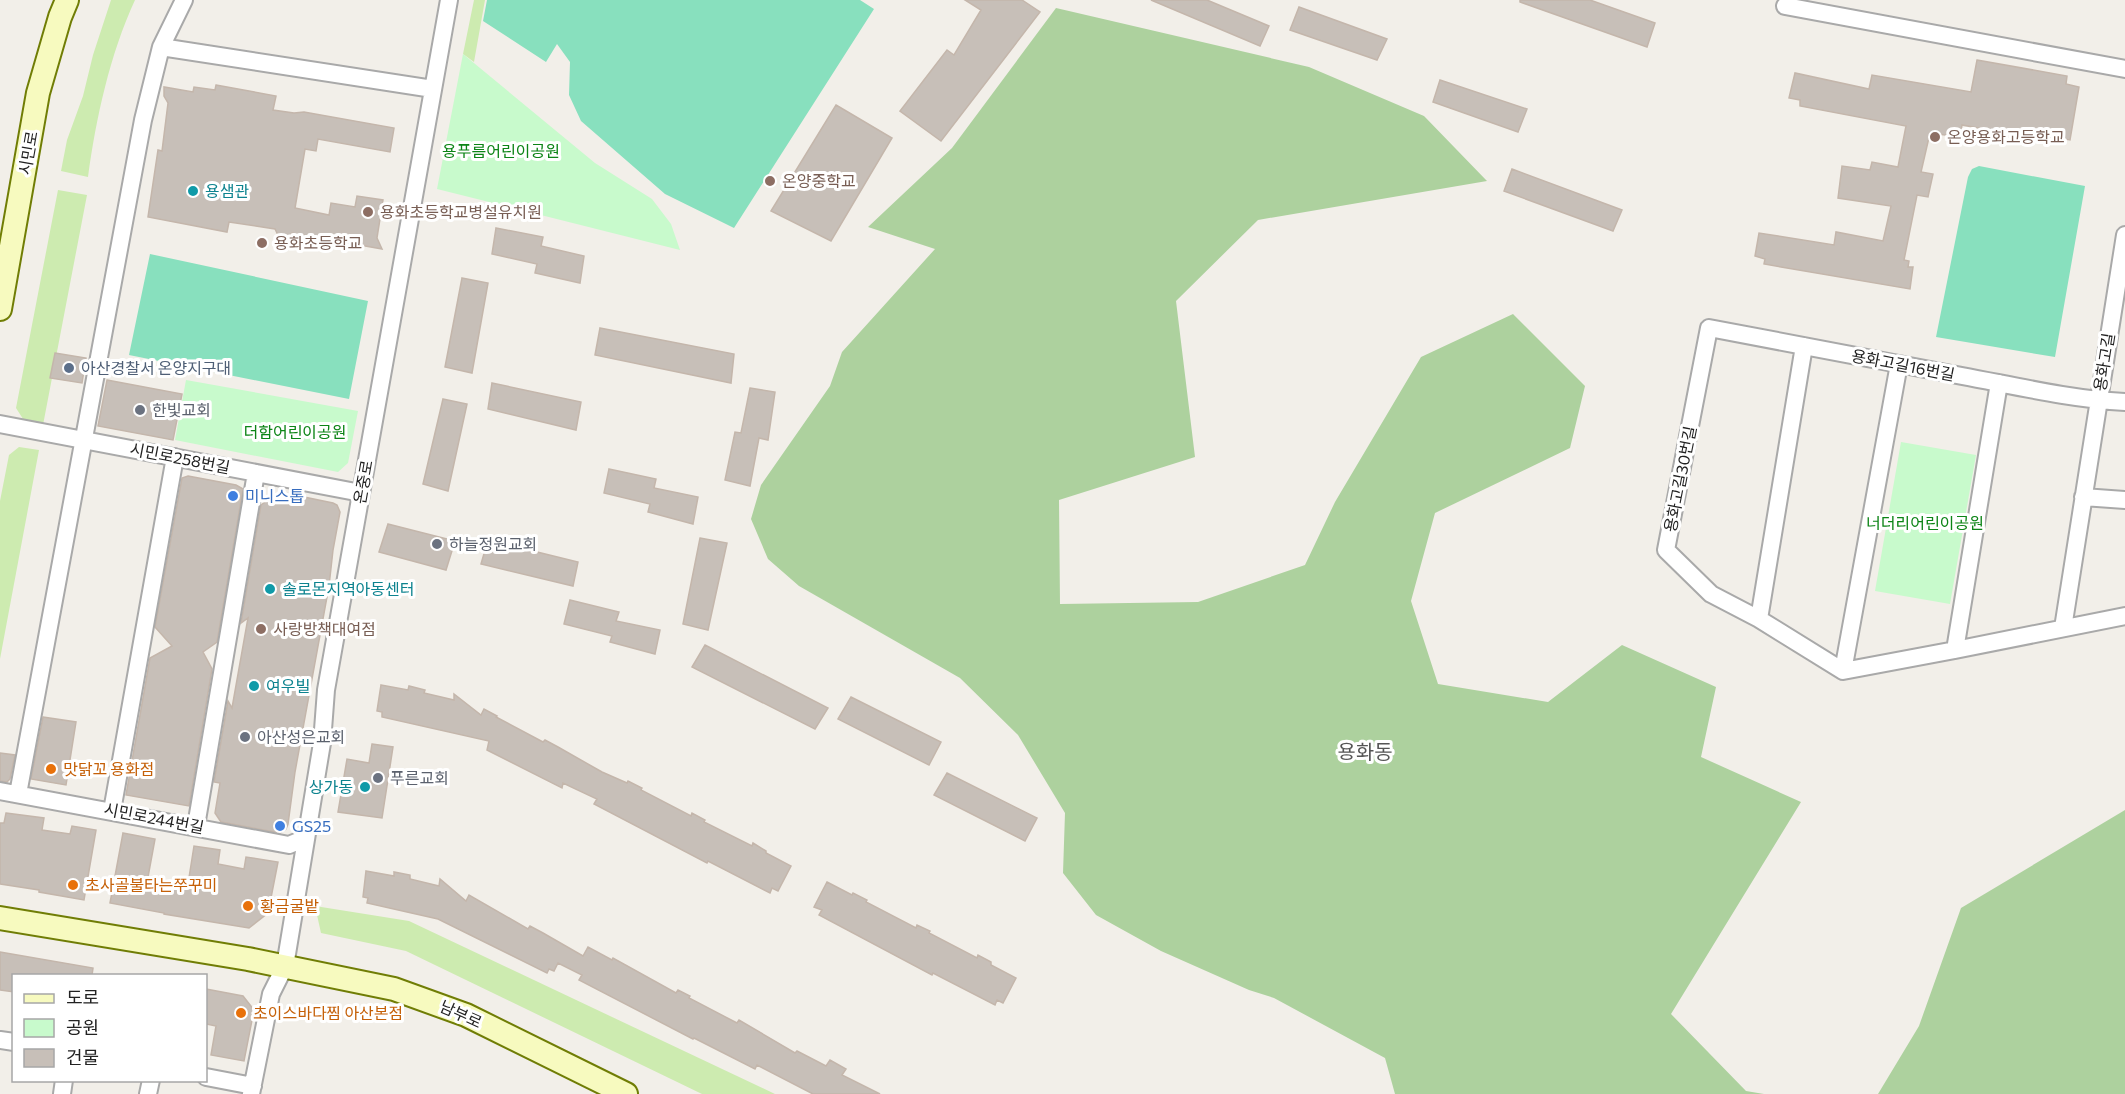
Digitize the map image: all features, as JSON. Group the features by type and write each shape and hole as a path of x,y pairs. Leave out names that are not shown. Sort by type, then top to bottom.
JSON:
{"street":[{"name":"시민로","path":"0,309 39,93 60,17 67,0"},
{"path":"18,794 141,131 161,47 184,0"},
{"name":"온중로","path":"285,966 322,743 326,690 449,0"},
{"path":"1785,6 2125,69"},
{"path":"161,47 433,89"},
{"name":"용화고길","path":"2125,235 2120,297 2098,400 2125,402"},
{"name":"용화고길16번길","path":"1709,328 2098,400"},
{"name":"용화고길30번길","path":"1709,328 1666,550 1711,594 1759,619 1843,671"},
{"path":"1759,619 1804,346"},
{"path":"1899,364 1843,671 2125,616"},
{"path":"1955,650 1999,383"},
{"path":"2063,628 2098,400"},
{"name":"시민로258번길","path":"0,424 361,492"},
{"path":"112,811 174,457"},
{"path":"196,826 256,473"},
{"path":"2083,497 2125,500"},
{"name":"시민로244번길","path":"0,791 289,845 306,838"},
{"name":"남부로","path":"0,918 285,966 366,982 431,1001 466,1015 626,1094"},
{"path":"207,1077 252,1090 271,994 285,966"}],"green space":[{"path":"111,0 135,0 111,64 95,132 88,177 61,171 67,140 83,96 93,55"},
{"path":"474,0 485,0 474,62 463,54"},
{"path":"487,0 860,0 874,9 734,228 665,194 581,121 569,95 570,62 557,44 546,62 483,21"},
{"path":"1056,8 1309,67 1424,116 1487,181 1258,220 1176,301 1195,457 1059,500 1060,604 1198,602 1305,565 1335,502 1421,357 1513,314 1585,386 1570,448 1435,513 1411,601 1438,684 1548,702 1622,645 1716,687 1701,757 1801,802 1671,1014 1746,1091 1764,1094 1395,1094 1385,1058 1274,998 1249,990 1161,951 1096,915 1063,873 1065,813 1018,735 960,678 799,586 768,559 751,519 761,485 830,386 842,352 935,249 868,227 952,148"},
{"name":"용푸름어린이공원","path":"463,54 595,163 652,199 671,224 680,250 437,189"},
{"path":"1979,166 2085,186 2055,357 1936,337 1968,177 1972,169"},
{"path":"58,190 87,195 43,425 25,422 16,408"},
{"path":"150,254 368,301 349,399 129,355"},
{"name":"더함어린이공원","path":"186,380 358,411 348,463 338,472 175,440"},
{"name":"너더리어린이공원","path":"1901,442 1976,455 1950,604 1875,591"},
{"path":"19,447 39,450 0,659 0,501 9,455"},
{"path":"2125,810 2125,1094 1878,1094 1919,1026 1961,908"},
{"path":"315,906 409,921 775,1094 702,1094 406,951 321,933"}],"building":[{"path":"965,0 1022,0 1040,12 941,141 900,111 947,50 954,55 981,10"},
{"path":"1151,0 1207,0 1269,26 1260,46"},
{"path":"1520,0 1590,0 1655,23 1647,47 1520,2"},
{"path":"1299,7 1387,39 1377,60 1290,30"},
{"path":"1977,60 2067,76 2066,84 2079,87 2070,140 2053,137 2052,142 1962,125 1960,137 1930,133 1921,172 1933,174 1928,197 1917,195 1904,260 1909,261 1908,267 1913,267 1910,289 1764,264 1765,259 1755,256 1759,233 1834,245 1836,232 1883,241 1891,206 1838,198 1842,166 1870,170 1872,162 1898,167 1906,126 1800,106 1800,100 1789,98 1795,73 1869,89 1872,75 1971,92"},
{"path":"1440,80 1527,109 1518,132 1433,102"},
{"path":"216,85 276,96 273,110 304,112 394,128 390,152 318,139 316,151 305,149 295,208 329,215 331,203 355,207 357,196 383,200 377,238 382,249 292,233 289,237 284,238 279,237 275,229 229,222 227,232 148,217 158,150 162,151 168,103 164,96 164,87 193,92 194,87 215,90"},
{"path":"836,105 892,138 831,241 771,211"},
{"path":"1512,169 1622,210 1613,231 1504,191"},
{"path":"496,228 543,237 541,246 584,256 580,283 535,273 537,264 492,254"},
{"path":"462,278 488,283 472,373 445,367"},
{"path":"600,328 734,354 731,383 595,355"},
{"name":"아산경찰서 온양지구대","path":"55,353 86,358 82,383 50,378"},
{"name":"한빛교회","path":"107,380 182,394 173,440 98,426"},
{"path":"492,383 581,402 576,430 488,409"},
{"path":"750,388 775,392 768,440 759,438 750,486 725,480 735,432 741,433"},
{"path":"443,399 467,404 448,491 423,484"},
{"path":"609,469 656,479 654,488 698,497 693,524 648,512 650,504 604,493"},
{"path":"188,476 236,485 243,489 217,642 203,652 212,669 189,806 126,795 150,658 172,646 155,627 182,478"},
{"path":"280,492 333,503 337,505 340,512 288,824 286,829 280,833 221,822 215,813 220,783 214,782 228,701 232,708 248,618 241,623 261,505"},
{"path":"388,524 455,541 446,570 379,552"},
{"path":"700,538 727,543 708,630 683,624"},
{"path":"488,540 578,562 573,586 481,564"},
{"path":"570,600 619,612 616,621 660,630 655,654 610,642 612,636 564,624"},
{"path":"705,645 828,708 815,729 692,667"},
{"path":"381,685 408,690 409,686 425,690 424,693 454,700 454,694 481,715 484,709 602,772 627,783 628,781 642,788 641,790 691,816 692,813 705,820 704,822 752,846 753,843 766,853 791,866 778,891 772,888 770,893 594,804 597,799 563,783 562,788 487,750 489,741 382,717 382,712 377,711"},
{"path":"851,697 941,742 929,765 838,719"},
{"path":"43,717 76,722 66,785 31,779"},
{"name":"상가동","path":"372,744 393,747 382,818 338,812 347,759 369,763"},
{"path":"0,753 15,755 10,779 7,782 0,781"},
{"path":"947,773 1037,818 1025,841 934,795"},
{"path":"6,813 44,818 42,830 70,834 72,826 96,830 84,900 0,884 0,823 4,823"},
{"path":"123,833 155,839 148,877 188,884 194,846 220,850 218,864 244,869 246,857 278,862 268,913 249,928 110,903"},
{"path":"366,871 394,876 394,872 410,875 410,879 439,886 440,879 466,901 469,895 528,929 530,926 583,956 588,947 612,960 613,958 676,993 678,990 690,996 689,998 737,1023 739,1020 795,1053 797,1051 826,1066 830,1060 846,1069 842,1075 880,1094 813,1094 757,1065 755,1069 693,1039 579,980 582,975 558,963 554,971 549,969 547,973 438,919 367,903 368,898 363,897"},
{"path":"827,882 867,900 866,902 916,928 917,925 930,931 929,933 977,958 978,955 991,962 991,965 1016,978 1003,1003 997,1000 995,1005 933,973 932,975 819,915 822,910 814,907"},
{"path":"0,952 93,968 92,974 12,974 12,992 0,990"},
{"path":"207,989 243,996 254,1010 244,1061 211,1055 216,1026 207,1024"}],"place":[{"name":"온양용화고등학교","path":"1935,137"},
{"name":"온양중학교","path":"770,181"},
{"name":"용샘관","path":"193,191"},
{"name":"용화초등학교병설유치원","path":"368,212"},
{"name":"용화초등학교","path":"262,243"},
{"name":"아산경찰서 온양지구대","path":"69,368"},
{"name":"한빛교회","path":"140,410"},
{"name":"미니스톱","path":"233,496"},
{"name":"하늘정원교회","path":"437,544"},
{"name":"솔로몬지역아동센터","path":"270,589"},
{"name":"사랑방책대여점","path":"261,629"},
{"name":"여우빌","path":"254,686"},
{"name":"아산성은교회","path":"245,737"},
{"name":"맛닭꼬 용화점","path":"51,769"},
{"name":"푸른교회","path":"378,778"},
{"name":"상가동","path":"365,787"},
{"name":"GS25","path":"280,826"},
{"name":"초사골불타는쭈꾸미","path":"73,885"},
{"name":"황금굴밭","path":"248,906"},
{"name":"초이스바다찜 아산본점","path":"241,1013"}],"district":[{"name":"용화동","path":"1365,752"}]}
